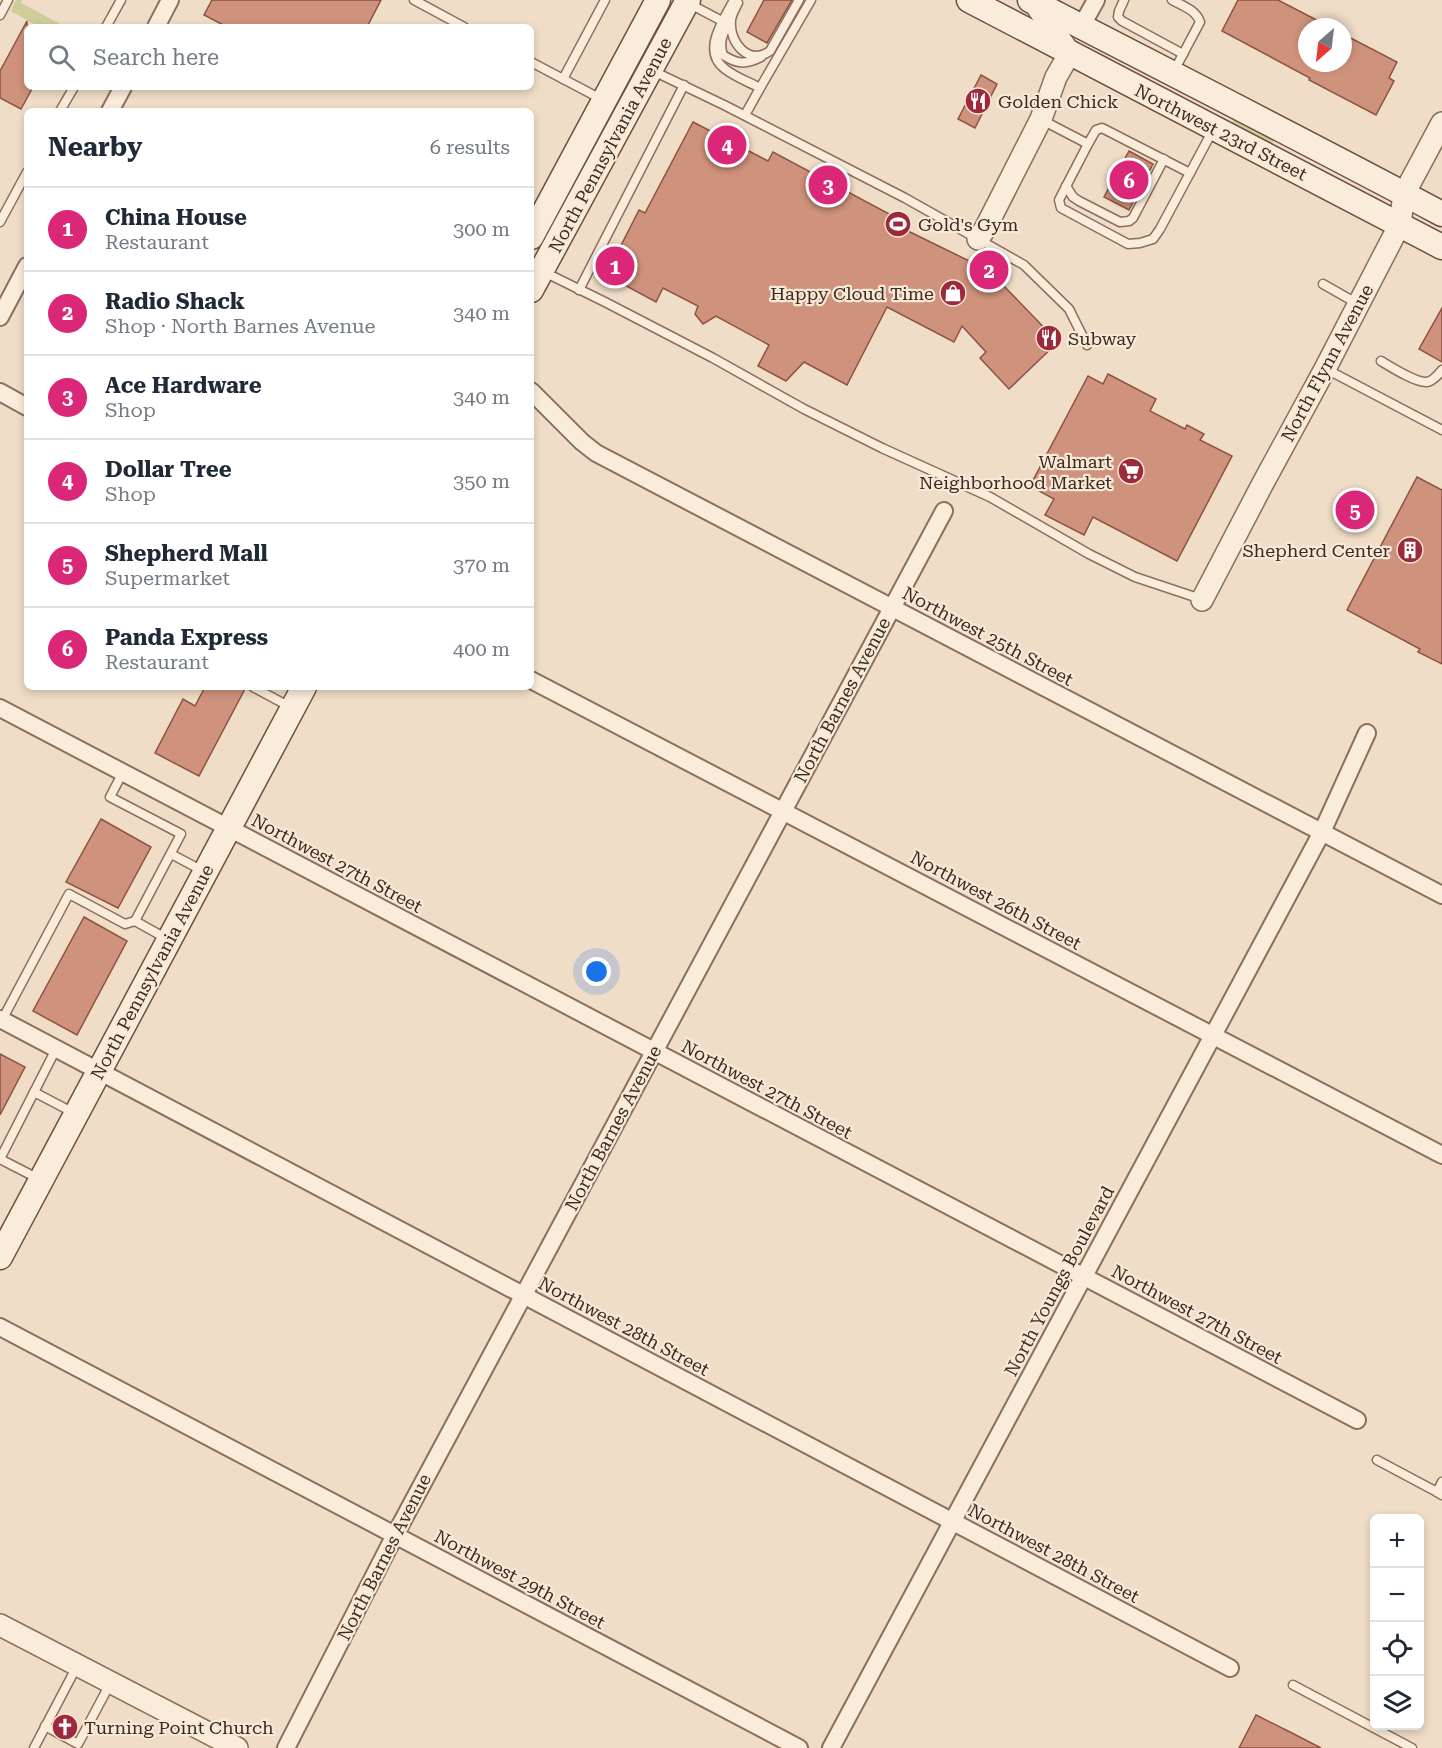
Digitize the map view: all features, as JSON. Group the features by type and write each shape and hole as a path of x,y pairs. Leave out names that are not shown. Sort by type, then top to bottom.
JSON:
{"main road":[{"name":"North Pennsylvania Avenue","path":"638,65 658,0"},
{"name":"Northwest 23rd Street","path":"969,0 1442,247"},
{"name":"North Pennsylvania Avenue","path":"542,271 594,175 616,107 638,65 687,1"},
{"name":"Northwest 23rd Street","path":"1032,1 1111,43 1178,63 1217,96 1442,214"},
{"path":"1208,125 1217,96"},
{"name":"North Pennsylvania Avenue","path":"534,232 570,162 616,107"},
{"path":"1285,165 1298,138"},
{"path":"570,162 594,175"},
{"path":"534,247 542,271"},
{"name":"North Pennsylvania Avenue","path":"0,1257 302,690"}],"street":[{"path":"158,24 170,0"},
{"path":"1082,27 1096,0"},
{"path":"1032,1 1070,53"},
{"path":"978,239 1041,119 1056,78 1070,53 1111,43"},
{"path":"112,108 121,90"},
{"name":"North Flynn Avenue","path":"1202,600 1400,224 1404,194 1433,147 1442,123"},
{"path":"0,317 24,272"},
{"path":"0,392 24,405"},
{"name":"Northwest 25th Street","path":"534,394 596,453 1442,895"},
{"name":"North Barnes Avenue","path":"286,1748 395,1535 944,511"},
{"name":"Northwest 26th Street","path":"534,682 1442,1155"},
{"name":"Northwest 27th Street","path":"0,708 1357,1420"},
{"name":"North Youngs Boulevard","path":"831,1748 1322,832 1367,733"},
{"name":"Northwest 28th Street","path":"1,1020 1230,1668"},
{"name":"Northwest 29th Street","path":"0,1327 799,1748"},
{"path":"0,1625 237,1748"}],"lane":[{"path":"0,15 8,0"},
{"path":"108,24 121,0"},
{"path":"414,0 458,24"},
{"path":"563,79 605,0"},
{"path":"734,0 720,47 723,55 735,63 755,60 770,51 799,0"},
{"path":"739,0 714,42 714,52 718,62 726,70 759,87"},
{"path":"745,115 811,0"},
{"path":"1124,0 1118,17 1178,63 1200,22 1194,12 1172,0"},
{"path":"687,1 727,20 739,47 754,56 763,56"},
{"path":"534,64 616,107"},
{"path":"638,65 745,115 924,208 1024,265 1069,309 1087,345"},
{"path":"579,290 684,86"},
{"path":"62,108 72,90"},
{"path":"1041,119 1089,144"},
{"path":"1190,173 1102,128 1096,130 1059,200 1061,208 1128,244 1140,243 1153,238 1190,173 1208,125"},
{"path":"1066,186 1078,201 1120,222 1128,221 1133,218 1164,159"},
{"path":"0,222 24,178"},
{"path":"542,271 703,353 813,414 990,497 1089,554 1135,577 1202,600"},
{"path":"1323,284 1359,304"},
{"path":"1381,361 1418,381 1427,382 1434,379 1442,370"},
{"path":"1325,369 1442,430"},
{"path":"258,690 293,709"},
{"path":"1,1020 69,894 125,924 135,921 181,834 110,797 123,772"},
{"path":"171,854 205,872"},
{"path":"135,921 169,940"},
{"path":"41,1180 0,1159 56,1049"},
{"path":"34,1092 76,1114"},
{"path":"1377,1460 1439,1494 1442,1482"},
{"path":"34,1748 77,1665"},
{"path":"45,1726 78,1744 111,1682"},
{"path":"1293,1684 1412,1748"}],"shaded area":[{"path":"16,0 22,0 21,3 60,24 34,24 11,11"},
{"path":"1234,119 1273,137 1273,144 1231,124"}],"building":[{"path":"212,0 381,0 369,24 221,24 204,15"},
{"path":"764,0 792,0 767,43 747,32"},
{"path":"1238,0 1278,0 1313,18 1298,18 1298,72 1222,31"},
{"path":"24,27 24,90 31,90 21,109 0,98 0,71"},
{"path":"1352,39 1397,62 1389,78 1394,81 1376,115 1309,80 1310,78 1299,72 1352,72"},
{"name":"Golden Chick","path":"981,75 997,84 975,128 958,119"},
{"path":"693,122 768,161 773,152 910,225 908,231 1004,278 1001,283 1058,342 1009,389 980,358 986,352 962,326 954,342 887,307 847,385 804,362 786,381 758,366 769,345 716,316 703,324 695,314 698,306 663,288 656,302 606,275 639,210 645,213"},
{"path":"1129,151 1153,164 1129,210 1104,197"},
{"path":"1442,308 1442,362 1419,349"},
{"name":"Walmart Neighborhood Market","path":"1108,374 1156,399 1150,411 1185,429 1187,425 1204,434 1200,440 1232,456 1177,561 1093,517 1084,535 1045,515 1054,499 1030,486 1088,376 1103,384"},
{"name":"Shepherd Center","path":"1417,477 1442,490 1442,664 1418,652 1420,649 1347,610"},
{"path":"203,690 244,690 199,776 155,753 183,699 195,706"},
{"path":"101,819 151,847 118,908 66,882"},
{"path":"84,917 127,941 77,1035 33,1011"},
{"path":"0,1054 25,1067 0,1115"},
{"path":"1256,1715 1288,1731 1321,1748 1239,1748"}],"place":[{"name":"Golden Chick","path":"978,101"},
{"name":"Dollar Tree","path":"727,145"},
{"name":"Panda Express","path":"1129,180"},
{"name":"Ace Hardware","path":"828,185"},
{"name":"Gold's Gym","path":"898,224"},
{"name":"China House","path":"615,266"},
{"name":"Radio Shack","path":"989,270"},
{"name":"Happy Cloud Time","path":"953,293"},
{"name":"Subway","path":"1049,338"},
{"name":"Walmart Neighborhood Market","path":"1131,471"},
{"name":"Shepherd Mall","path":"1355,510"},
{"name":"Shepherd Center","path":"1410,550"},
{"name":"Turning Point Church","path":"65,1727"}]}
